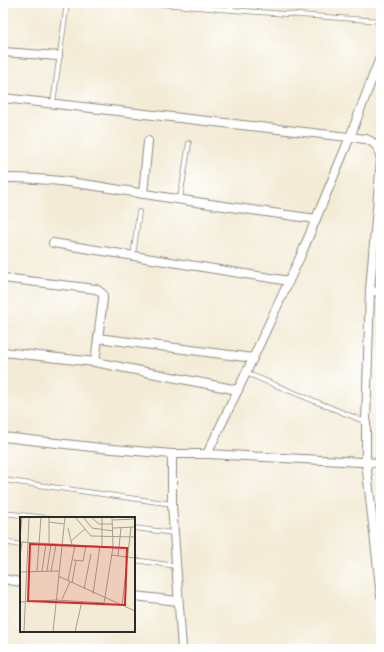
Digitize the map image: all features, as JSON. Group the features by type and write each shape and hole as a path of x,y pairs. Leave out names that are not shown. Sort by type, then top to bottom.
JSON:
{"street":[{"path":"3,52 58,56"},
{"path":"207,454 289,281 350,137 381,55"},
{"path":"3,98 350,137 366,139 374,142 379,150 381,160 370,290 366,462 381,596"},
{"path":"143,194 148,141"},
{"path":"3,178 60,180 143,194 316,219"},
{"path":"53,243 289,281"},
{"path":"3,278 69,285 96,289 100,291 103,294 103,299 95,362"},
{"path":"370,290 381,293"},
{"path":"98,338 253,358"},
{"path":"3,352 95,362 238,390"},
{"path":"3,437 172,454 207,454 381,463"},
{"path":"172,454 172,504 182,649"},
{"path":"3,580 20,582"},
{"path":"135,596 178,601"}],"lane":[{"path":"52,103 67,3"},
{"path":"150,3 381,21"},
{"path":"231,3 232,10"},
{"path":"180,199 189,143"},
{"path":"133,256 139,212"},
{"path":"246,373 366,422"},
{"path":"3,480 172,504"},
{"path":"3,513 39,517"},
{"path":"135,528 175,533"},
{"path":"3,542 20,545"},
{"path":"135,560 176,566"}]}
